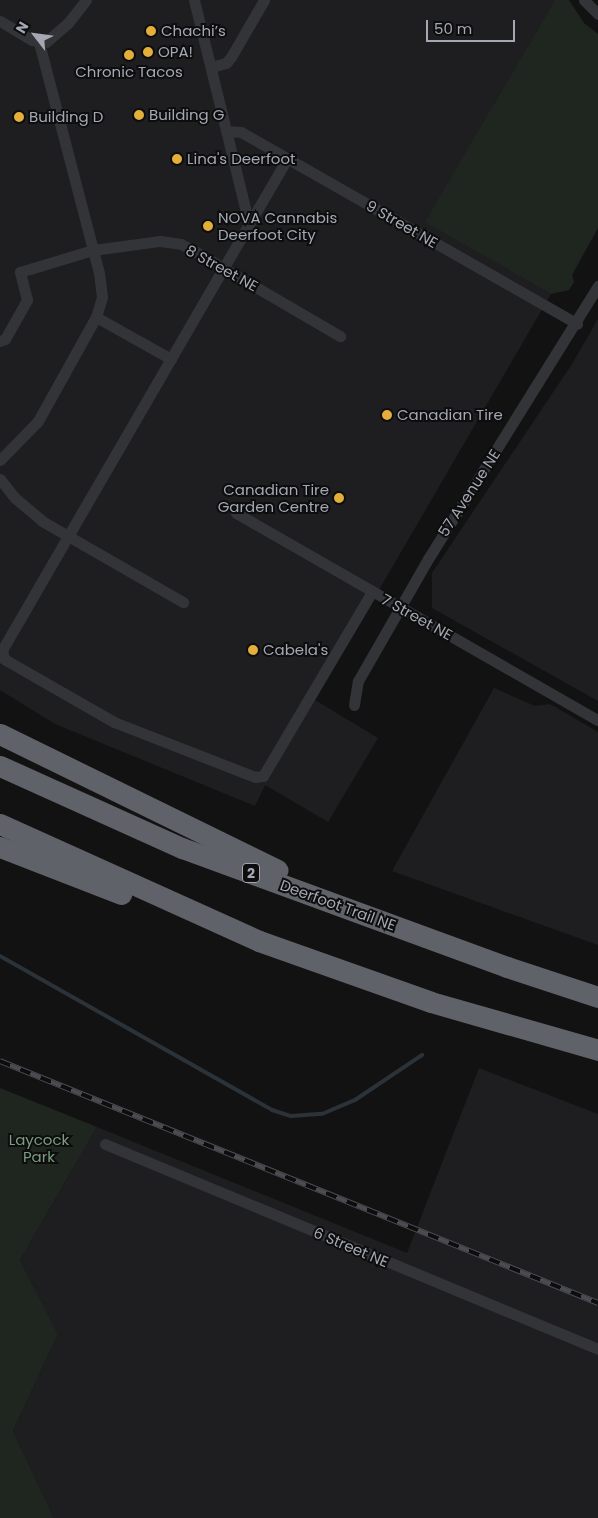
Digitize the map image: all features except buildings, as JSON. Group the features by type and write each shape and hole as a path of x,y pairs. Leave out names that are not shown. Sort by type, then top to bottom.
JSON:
{"highway":[{"path":"0,734 295,878 484,951 507,967"},
{"name":"Deerfoot Trail NE","path":"0,766 182,848 507,967 598,997"},
{"path":"0,824 259,941 431,1002 510,1023 598,1050"},
{"path":"0,846 130,898 153,894"},
{"path":"510,1023 598,1056"}],"street":[{"path":"0,20 39,42 53,38 86,0"},
{"path":"194,0 249,224"},
{"path":"211,68 226,63 231,57 264,0"},
{"path":"584,0 598,14"},
{"path":"0,460 38,421 96,317 102,297 102,285 39,42"},
{"name":"9 Street NE","path":"226,131 241,132 577,324"},
{"path":"287,159 2,650 4,659 114,722 255,777 263,776 372,592"},
{"name":"8 Street NE","path":"0,340 5,339 27,300 20,272 93,250 170,242 189,248 340,336"},
{"name":"57 Avenue NE","path":"354,705 358,681 446,528 577,324 598,286"},
{"path":"96,317 171,360"},
{"path":"0,479 28,510 69,536 184,602"},
{"name":"7 Street NE","path":"236,513 598,720"},
{"name":"6 Street NE","path":"105,1144 598,1350"}],"shaded area":[{"path":"0,0 555,0 426,222 551,294 315,700 378,738 328,822 265,785 255,806 55,724 0,690"},
{"path":"598,319 598,701 432,608 432,573 572,364"},
{"path":"494,688 535,706 550,704 598,732 598,945 392,871"},
{"path":"479,1068 598,1114 598,1518 54,1518 13,1431 58,1334 20,1260 97,1127 407,1253"}],"green space":[{"path":"555,0 569,0 584,23 598,34 598,228 572,275 574,282 569,290 551,294 425,222"},
{"name":"Laycock Park","path":"0,1088 97,1127 20,1260 58,1334 13,1431 54,1518 0,1518"}],"waterway":[{"path":"0,956 272,1110 291,1116 322,1114 355,1100 422,1055"}],"railway":[{"path":"0,1061 598,1303"}],"place":[{"name":"Chachi’s","path":"151,31"},
{"name":"OPA!","path":"148,52"},
{"name":"Chronic Tacos","path":"129,55"},
{"name":"Building G","path":"139,115"},
{"name":"Building D","path":"19,117"},
{"name":"Lina's Deerfoot","path":"177,159"},
{"name":"NOVA Cannabis Deerfoot City","path":"208,226"},
{"name":"Canadian Tire","path":"387,415"},
{"name":"Canadian Tire Garden Centre","path":"339,498"},
{"name":"Cabela's","path":"253,650"}]}
